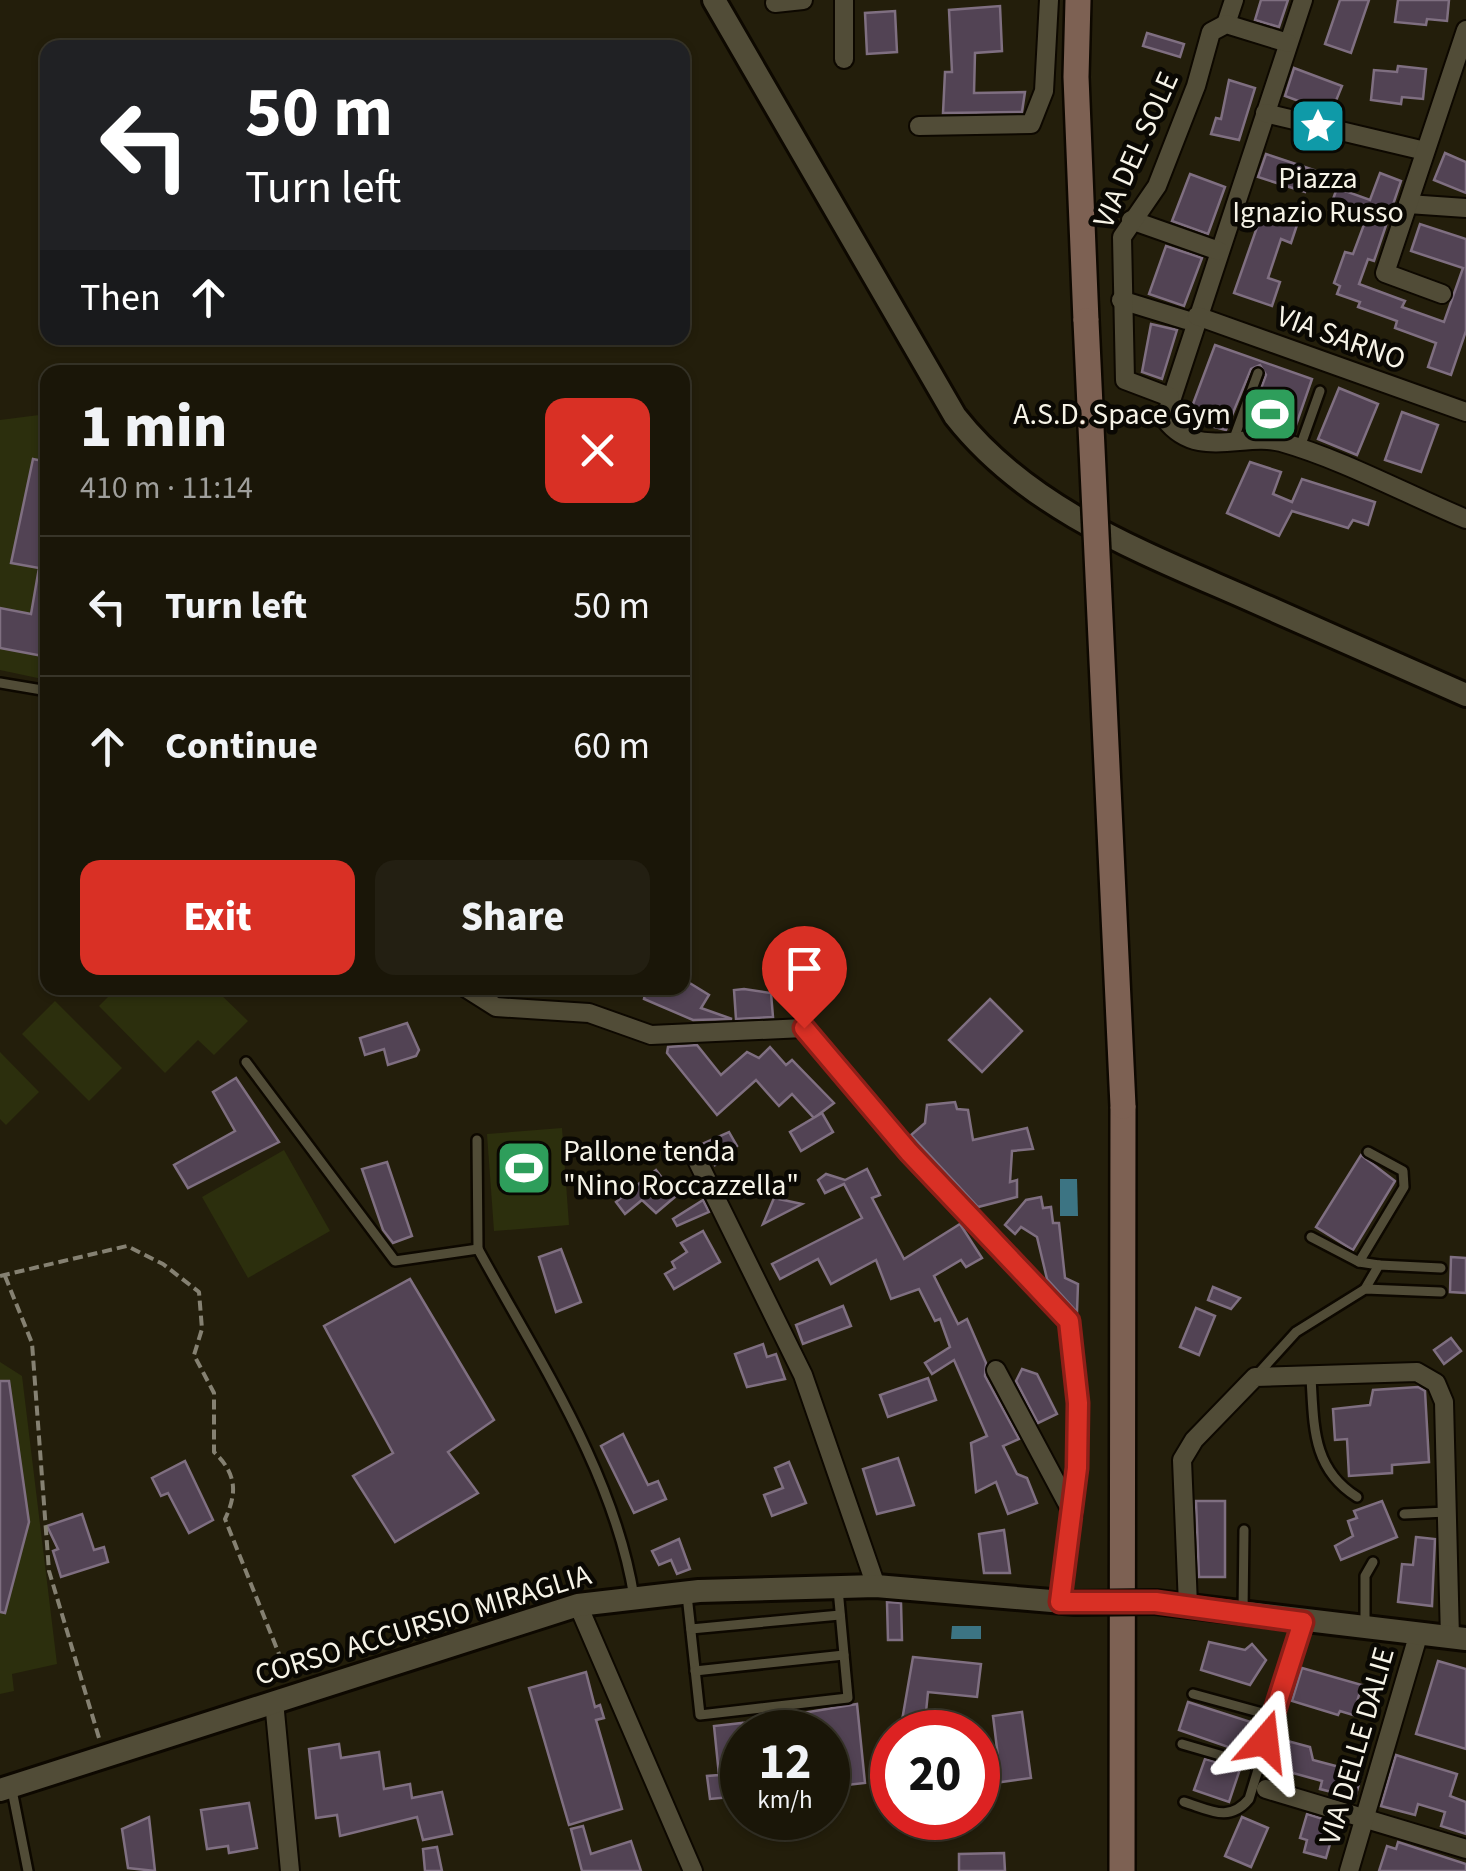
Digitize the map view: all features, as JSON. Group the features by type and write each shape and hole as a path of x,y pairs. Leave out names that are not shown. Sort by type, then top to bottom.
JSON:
{"main road":[{"path":"1078,0 1086,320 1124,1106 1122,1871"}],"street":[{"path":"714,0 955,416 1000,466 1045,498 1138,550 1466,695"},
{"path":"775,3 803,0"},
{"path":"844,0 844,59"},
{"path":"919,126 1032,124 1044,91 1049,0"},
{"name":"VIA DEL SOLE","path":"1168,403 1124,380 1122,237 1156,186 1196,86 1211,32 1226,24 1234,0"},
{"path":"1303,0 1219,252 1192,318 1165,419 1177,430 1219,446 1277,441 1466,519"},
{"path":"1226,24 1288,43"},
{"path":"1442,294 1385,273 1466,30"},
{"path":"1265,113 1426,151"},
{"path":"1408,204 1466,208"},
{"path":"1131,220 1219,252"},
{"name":"VIA SARNO","path":"1120,300 1192,318 1466,412"},
{"path":"477,995 496,1007 589,1013 651,1035 804,1028 909,1152 1069,1321 1078,1403 1067,1603"},
{"path":"695,1156 803,1376 876,1586"},
{"path":"996,1370 1074,1514"},
{"path":"1417,1372 1436,1383 1444,1402 1458,1638 1365,1630 1188,1605 1182,1460 1194,1440 1256,1377 1311,1378 1417,1372"},
{"name":"CORSO ACCURSIO MIRAGLIA","path":"6,1788 578,1606 634,1597 876,1586 1067,1603 1188,1605"},
{"path":"578,1606 693,1871"},
{"name":"VIA DELLE DALIE","path":"1349,1871 1418,1636"},
{"path":"284,1697 290,1871"},
{"path":"1266,1789 1466,1849"}],"lane":[{"path":"1232,445 1258,374"},
{"path":"1298,450 1320,391"},
{"path":"0,682 40,690"},
{"path":"246,1062 395,1260 478,1249"},
{"path":"477,1140 478,1249 576,1428 626,1549 634,1597"},
{"path":"1359,1262 1404,1188 1403,1171 1368,1152"},
{"path":"1311,1236 1359,1262 1440,1268"},
{"path":"1256,1377 1296,1332 1365,1289 1379,1265"},
{"path":"1365,1289 1441,1292"},
{"path":"1311,1378 1316,1443 1324,1464 1335,1483 1357,1496"},
{"path":"1404,1514 1449,1512"},
{"path":"1243,1613 1244,1530"},
{"path":"1365,1630 1365,1576 1373,1562"},
{"path":"686,1592 700,1715 848,1698 838,1588"},
{"path":"690,1629 840,1616"},
{"path":"1184,1802 1226,1815 1240,1810 1249,1799 1303,1622"},
{"path":"695,1671 844,1655"},
{"path":"1193,1694 1273,1716"},
{"path":"1182,1744 1258,1766"},
{"path":"6,1788 28,1871"}],"path":[{"path":"104,1756 49,1571 32,1343 2,1276 127,1246 163,1264 198,1292 202,1329 194,1354 214,1393 214,1452 229,1466 236,1497 225,1519 284,1697"}],"green space":[{"path":"40,415 40,679 0,670 0,420"},
{"path":"110,995 221,995 248,1021 214,1055 198,1040 165,1073 99,1006"},
{"path":"55,1001 122,1068 89,1101 22,1034"},
{"path":"0,1052 39,1092 6,1125 0,1119"},
{"path":"562,1128 569,1225 494,1231 487,1134"},
{"path":"284,1150 330,1231 248,1278 202,1197"},
{"path":"0,1362 22,1376 57,1664 12,1674 14,1691 0,1694"}],"water":[{"path":"1060,1179 1077,1179 1078,1216 1060,1216"},
{"path":"952,1626 981,1626 981,1639 951,1639"}],"building":[{"path":"1261,0 1288,0 1279,27 1255,20"},
{"path":"1340,0 1369,0 1351,53 1325,44"},
{"path":"1398,0 1449,0 1447,21 1427,19 1426,25 1395,22"},
{"path":"1000,6 1002,51 975,53 974,93 1025,92 1022,112 943,113 945,72 952,72 949,10"},
{"path":"895,11 897,52 867,54 865,13"},
{"path":"1147,33 1184,44 1180,57 1143,46"},
{"path":"1398,66 1426,69 1423,99 1402,97 1401,104 1371,100 1374,70 1397,72"},
{"path":"1294,68 1342,86 1331,113 1285,96"},
{"path":"1229,80 1255,88 1239,140 1211,134 1216,118 1221,119"},
{"path":"1445,153 1466,162 1466,193 1434,180"},
{"path":"1266,154 1314,170 1305,192 1258,177"},
{"path":"1380,173 1401,181 1374,261 1368,259 1359,284 1405,301 1402,307 1444,322 1463,268 1411,251 1420,224 1466,239 1466,331 1451,375 1428,367 1436,343 1395,328 1397,321 1358,307 1360,302 1337,294 1340,286 1334,283 1345,252 1353,254 1365,222 1329,210 1337,188 1370,200"},
{"path":"1190,174 1225,187 1208,234 1172,221"},
{"path":"1263,210 1298,222 1291,243 1281,239 1268,278 1280,282 1272,306 1234,293"},
{"path":"1166,246 1202,258 1184,306 1149,294"},
{"path":"1151,324 1177,330 1162,379 1142,372"},
{"path":"1215,345 1312,379 1294,431 1251,416 1266,375 1260,365 1251,369 1226,430 1187,420"},
{"path":"1339,388 1378,404 1357,455 1318,439"},
{"path":"1402,412 1438,425 1421,472 1385,460"},
{"path":"33,459 40,460 40,656 0,648 0,608 31,614 39,568 11,563"},
{"path":"1250,462 1281,472 1273,494 1292,502 1302,479 1375,502 1368,525 1353,520 1348,528 1292,511 1279,536 1227,513"},
{"path":"690,983 709,995 701,1008 732,1019 693,1020 644,999 645,995 690,995"},
{"path":"734,990 771,993 773,1017 736,1019"},
{"path":"990,999 1022,1031 982,1072 949,1040"},
{"path":"407,1023 419,1050 416,1056 388,1065 384,1049 365,1055 360,1038"},
{"path":"697,1045 721,1075 747,1052 759,1058 770,1047 786,1065 792,1060 834,1103 814,1118 792,1094 779,1106 756,1080 717,1115 667,1053 668,1047"},
{"path":"236,1078 279,1142 188,1188 174,1165 235,1131 213,1092"},
{"path":"955,1102 957,1109 968,1110 973,1140 1027,1128 1033,1149 1012,1151 1010,1182 1017,1180 1017,1197 978,1207 911,1135 925,1123 927,1105"},
{"path":"822,1113 833,1132 801,1151 790,1132"},
{"path":"729,1132 737,1146 715,1165 704,1143"},
{"path":"1361,1155 1395,1181 1353,1250 1316,1227"},
{"path":"387,1162 412,1236 393,1243 383,1230 362,1169"},
{"path":"867,1169 880,1195 872,1198 904,1259 960,1224 982,1258 966,1267 961,1260 934,1276 958,1324 967,1319 986,1363 985,1376 1019,1439 1003,1446 1017,1474 1027,1478 1037,1503 1008,1514 996,1482 976,1492 971,1443 987,1436 954,1360 932,1374 925,1363 950,1347 940,1319 935,1321 919,1289 891,1299 876,1260 831,1284 818,1259 780,1279 772,1264 862,1218 844,1184 825,1193 818,1180 826,1174 845,1180"},
{"path":"656,1170 676,1196 656,1213 642,1200 625,1214 616,1202"},
{"path":"1041,1197 1043,1208 1051,1207 1053,1223 1059,1223 1065,1278 1078,1284 1077,1312 1047,1279 1037,1237 1021,1227 1015,1234 1005,1225 1026,1200"},
{"path":"774,1198 802,1204 763,1224"},
{"path":"703,1200 709,1212 677,1226 673,1219"},
{"path":"703,1231 720,1262 674,1289 665,1274 675,1268 672,1262 687,1252 681,1243"},
{"path":"561,1249 581,1302 556,1312 539,1257"},
{"path":"1451,1257 1466,1258 1466,1293 1450,1292"},
{"path":"410,1279 494,1420 448,1452 478,1493 395,1542 353,1476 393,1453 324,1326"},
{"path":"1213,1287 1240,1298 1231,1309 1208,1300"},
{"path":"843,1306 851,1326 803,1344 796,1325"},
{"path":"1196,1308 1215,1316 1199,1355 1180,1347"},
{"path":"1451,1338 1461,1351 1444,1364 1434,1350"},
{"path":"763,1344 767,1357 776,1354 785,1379 747,1387 735,1354"},
{"path":"1022,1369 1037,1374 1057,1414 1038,1423 1016,1381"},
{"path":"928,1378 936,1400 888,1417 880,1395"},
{"path":"0,1381 9,1381 29,1522 5,1613 0,1612"},
{"path":"1418,1387 1425,1391 1429,1462 1392,1465 1392,1473 1349,1476 1347,1439 1335,1440 1333,1409 1370,1405 1373,1390"},
{"path":"623,1434 648,1485 658,1481 666,1499 634,1513 601,1446"},
{"path":"898,1458 914,1505 877,1514 863,1469"},
{"path":"185,1461 213,1520 189,1533 168,1493 161,1496 152,1478"},
{"path":"789,1462 806,1503 772,1516 764,1495 783,1488 775,1468"},
{"path":"1196,1501 1225,1501 1225,1577 1199,1577"},
{"path":"1382,1501 1397,1537 1341,1560 1335,1546 1353,1536 1348,1521 1357,1518 1354,1511"},
{"path":"82,1514 94,1550 104,1547 108,1562 61,1577 53,1551 58,1549 47,1526"},
{"path":"1004,1530 1010,1573 984,1573 979,1534"},
{"path":"1416,1537 1435,1539 1432,1606 1398,1602 1402,1564 1413,1565"},
{"path":"679,1539 690,1569 677,1574 671,1560 659,1565 652,1551"},
{"path":"887,1602 901,1603 902,1640 888,1640"},
{"path":"1209,1642 1245,1650 1252,1644 1266,1660 1250,1685 1201,1670"},
{"path":"913,1657 981,1664 977,1697 928,1692 926,1710 904,1710"},
{"path":"1438,1661 1466,1669 1466,1749 1416,1734"},
{"path":"1302,1668 1362,1685 1353,1715 1340,1711 1338,1715 1292,1701"},
{"path":"586,1672 595,1707 600,1705 604,1718 596,1720 622,1809 569,1825 529,1688"},
{"path":"1188,1702 1254,1723 1247,1747 1256,1749 1254,1756 1179,1730"},
{"path":"857,1704 865,1783 850,1785 850,1710 821,1710"},
{"path":"1022,1712 1031,1778 1000,1782 1000,1715"},
{"path":"720,1725 720,1798 710,1799 707,1776 719,1775 714,1726"},
{"path":"1280,1739 1310,1747 1313,1760 1362,1773 1355,1798 1320,1789 1322,1781 1271,1767 1266,1772"},
{"path":"339,1744 341,1758 379,1752 384,1789 410,1784 412,1798 442,1792 452,1834 423,1840 417,1817 340,1836 337,1815 316,1818 309,1749"},
{"path":"1396,1755 1457,1774 1450,1796 1466,1802 1466,1834 1441,1826 1445,1812 1418,1804 1415,1815 1381,1806"},
{"path":"1205,1759 1240,1769 1229,1802 1194,1790"},
{"path":"249,1803 257,1848 229,1853 228,1846 207,1849 201,1810"},
{"path":"1307,1814 1336,1823 1326,1858 1304,1852 1307,1840 1300,1838"},
{"path":"149,1817 155,1871 128,1868 122,1829"},
{"path":"1242,1817 1268,1828 1251,1867 1225,1856"},
{"path":"583,1826 591,1854 631,1841 641,1871 582,1871 571,1829"},
{"path":"1398,1842 1466,1864 1466,1871 1379,1871 1387,1846 1396,1849"},
{"path":"437,1847 442,1871 425,1871 423,1849"},
{"path":"1004,1853 1005,1871 959,1871 959,1854"}],"place":[{"name":"Piazza Ignazio Russo","path":"1318,126"},
{"name":"A.S.D. Space Gym","path":"1270,414"},
{"name":"Pallone tenda \"Nino Roccazzella\"","path":"524,1168"}],"route":[{"path":"804,1028 909,1152 1061,1308 1069,1321 1078,1403 1077,1468 1060,1602 1156,1602 1303,1622 1265,1741"}]}
